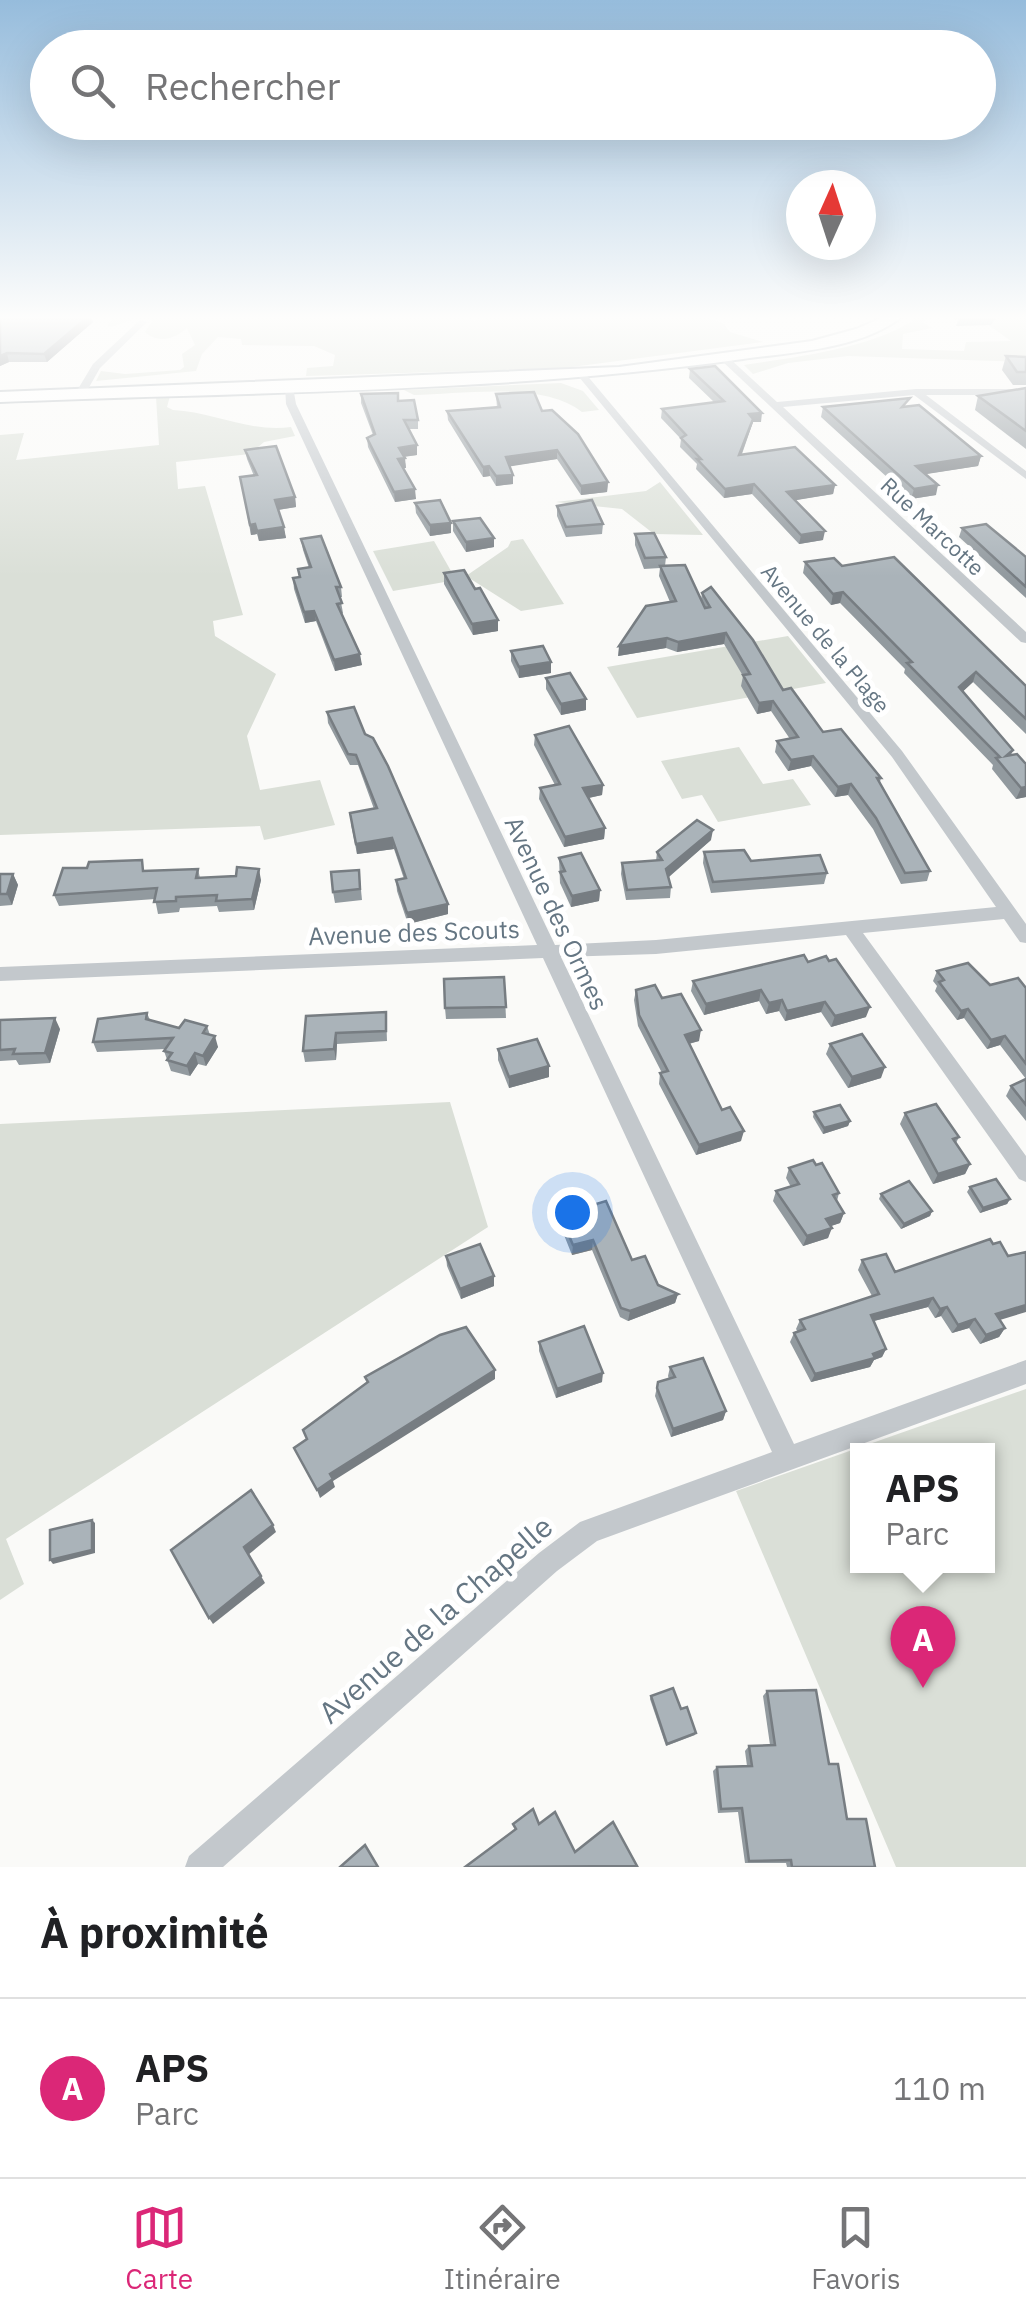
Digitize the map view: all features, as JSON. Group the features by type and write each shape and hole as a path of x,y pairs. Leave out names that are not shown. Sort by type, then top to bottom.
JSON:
{"street":[{"name":"Avenue des Ormes","path":"291,403 546,952 788,1458"},
{"name":"Avenue de la Plage","path":"605,403 891,746 1026,937"},
{"path":"776,405 796,403"},
{"path":"931,403 1026,476"},
{"name":"Rue Marcotte","path":"776,405 1026,639"},
{"name":"Avenue des Scouts","path":"0,974 546,952 852,930 1009,912"},
{"path":"852,930 1026,1173"},
{"name":"Avenue de la Chapelle","path":"200,1867 574,1541 605,1523 1026,1372"}],"shaded area":[{"path":"156,403 247,425 291,427 295,436 264,442 250,454 176,462 178,489 205,486 243,615 213,621 215,636 276,674 247,736 260,790 320,780 335,825 264,840 260,826 0,835 0,435 24,433 16,460 159,445"},
{"path":"568,403 593,403 599,410 582,412"},
{"path":"660,482 703,535 654,534 622,509 556,502 646,491"},
{"path":"523,539 564,604 521,611 466,576 511,541"},
{"path":"434,541 456,580 393,591 373,551"},
{"path":"788,636 826,683 637,718 607,667"},
{"path":"739,747 763,784 793,779 811,805 718,822 702,795 682,799 661,761"},
{"path":"450,1102 488,1227 6,1539 24,1584 0,1600 0,1124"},
{"path":"1026,1389 1026,1867 896,1867 736,1491 850,1451 850,1573 995,1573 995,1443 872,1443"}],"building":[{"path":"364,403 415,403 418,420 404,420 417,445 399,448 405,458 398,459 415,489 394,492 367,438 375,434"},
{"path":"499,403 539,403 542,411 552,410 578,434 608,482 581,486 557,450 506,457 513,475 496,476 489,466 483,467 447,411 500,407"},
{"path":"752,403 762,413 749,414 753,419 739,455 795,447 835,485 787,492 825,531 801,535 754,484 725,489 697,459 701,459 681,438 686,435 662,409"},
{"path":"860,403 919,405 981,456 916,466 938,485 914,489 823,407"},
{"path":"988,403 1026,403 1026,431"},
{"path":"276,446 295,497 275,500 284,527 257,531 255,524 250,525 240,477 257,475 245,450"},
{"path":"440,500 451,523 430,525 415,503"},
{"path":"592,500 603,524 566,527 557,506"},
{"path":"480,518 494,538 466,542 453,521"},
{"path":"986,524 1026,557 1026,587 962,528"},
{"path":"654,533 666,557 645,558 635,534"},
{"path":"321,536 341,587 336,587 342,603 337,604 360,654 334,660 314,611 304,612 293,578 300,577 298,569 311,567 301,539"},
{"path":"894,557 1026,686 1026,719 976,672 959,687 1013,750 1006,756 1017,754 1026,764 1026,787 1021,788 996,758 1000,757 907,663 912,662 843,592 833,594 805,562 834,558 842,566"},
{"path":"685,565 705,608 710,607 702,593 711,587 753,640 783,690 791,688 823,732 841,729 881,778 877,778 930,871 905,873 876,818 851,784 838,787 813,756 791,760 777,741 798,737 773,701 759,703 743,675 750,674 726,633 678,642 667,638 619,646 646,606 676,601 660,566"},
{"path":"464,570 475,589 480,588 498,620 472,624 444,573"},
{"path":"543,646 551,662 519,667 511,651"},
{"path":"570,673 586,699 561,704 546,678"},
{"path":"354,707 365,734 373,738 388,766 448,904 407,913 396,880 406,878 392,838 356,844 350,813 377,808 356,755 348,754 327,712"},
{"path":"569,726 603,785 583,788 605,828 565,837 540,788 560,784 535,735"},
{"path":"697,820 713,830 666,869 671,887 627,890 622,863 662,860 657,852"},
{"path":"744,850 751,861 820,855 827,873 713,882 704,852"},
{"path":"581,853 600,890 572,896 560,872 565,871 559,858"},
{"path":"142,860 143,871 198,869 196,878 236,876 237,867 259,869 252,899 216,901 217,895 154,902 157,888 54,895 63,868 87,868 89,862"},
{"path":"359,870 360,889 333,892 331,872"},
{"path":"0,874 13,874 7,894 0,894"},
{"path":"804,955 808,962 826,956 829,961 836,959 870,1007 835,1016 825,1002 787,1011 782,1000 769,1003 761,990 706,1004 693,981"},
{"path":"968,963 990,985 1018,978 1026,988 1026,1064 1005,1036 991,1040 968,1009 961,1011 939,982 944,980 937,971"},
{"path":"504,977 506,1007 445,1008 444,979"},
{"path":"655,985 662,998 681,994 701,1030 685,1035 722,1110 730,1107 744,1131 699,1145 660,1073 668,1071 639,1015 636,990"},
{"path":"386,1012 386,1031 336,1033 334,1049 303,1051 306,1016"},
{"path":"147,1013 146,1019 179,1028 185,1020 207,1026 203,1033 215,1036 203,1056 195,1053 187,1066 167,1060 172,1053 164,1051 173,1038 93,1042 98,1019"},
{"path":"55,1018 45,1053 13,1054 15,1049 0,1050 0,1020"},
{"path":"862,1034 885,1067 852,1077 830,1044"},
{"path":"537,1039 549,1066 509,1077 498,1049"},
{"path":"1026,1079 1026,1105 1011,1086"},
{"path":"936,1104 959,1137 953,1139 970,1164 938,1174 905,1113"},
{"path":"840,1105 850,1121 824,1128 814,1112"},
{"path":"813,1160 816,1165 822,1163 839,1193 833,1195 844,1213 826,1219 832,1228 807,1236 776,1191 799,1184 789,1168"},
{"path":"996,1179 1010,1199 983,1208 970,1187"},
{"path":"909,1181 932,1211 904,1224 881,1194"},
{"path":"606,1201 632,1260 645,1256 658,1285 678,1294 630,1311 621,1308 593,1240 573,1245 560,1215"},
{"path":"990,1239 993,1244 1000,1242 1008,1256 1026,1252 1026,1305 996,1314 1005,1328 986,1335 975,1319 958,1325 947,1307 940,1309 933,1298 871,1315 886,1349 873,1354 875,1358 815,1374 794,1333 805,1329 800,1320 879,1294 862,1260 886,1254 895,1272"},
{"path":"480,1244 494,1276 460,1289 446,1256"},
{"path":"584,1326 603,1373 557,1389 539,1342"},
{"path":"466,1327 495,1370 330,1474 333,1479 317,1490 294,1448 307,1439 303,1430 368,1382 365,1377 440,1335"},
{"path":"703,1358 726,1411 673,1429 658,1382 675,1377 670,1367"},
{"path":"251,1490 273,1525 244,1547 261,1576 209,1618 171,1550"},
{"path":"92,1520 92,1550 50,1560 50,1530"},
{"path":"673,1688 681,1709 687,1707 696,1733 667,1744 651,1696"},
{"path":"816,1690 829,1764 838,1764 847,1819 866,1819 875,1867 792,1867 791,1860 749,1861 742,1808 721,1809 717,1767 752,1766 749,1746 775,1745 767,1691"},
{"path":"533,1809 539,1824 555,1812 575,1852 613,1822 637,1866 465,1867 516,1829 513,1824"},
{"path":"365,1845 378,1867 340,1867"}],"place":[{"name":"APS","path":"923,1688"}]}
